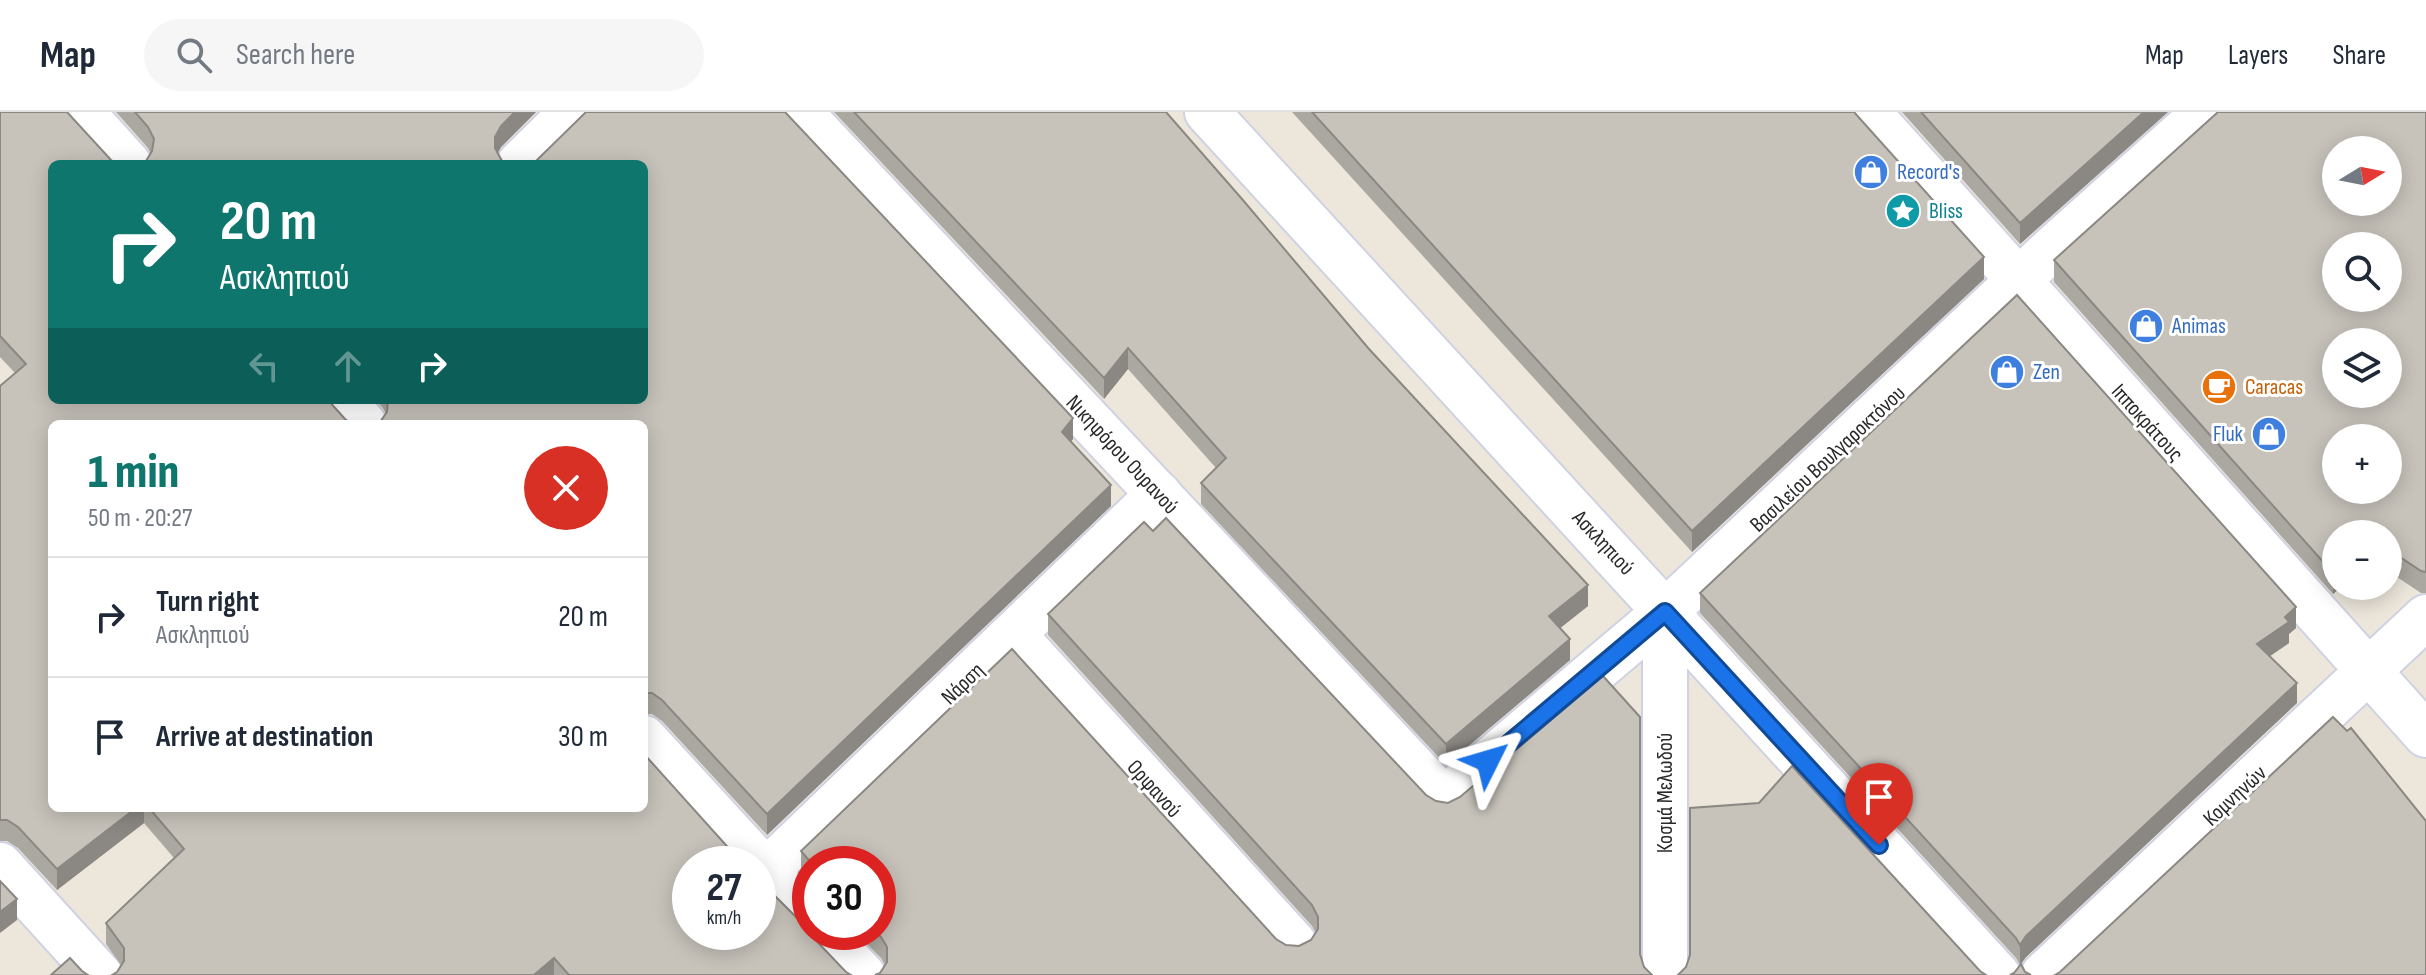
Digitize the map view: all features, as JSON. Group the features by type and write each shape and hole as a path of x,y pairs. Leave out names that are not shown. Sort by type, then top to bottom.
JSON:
{"street":[{"path":"82,112 125,160"},
{"path":"523,160 572,112"},
{"name":"Νικηφόρου Ουρανού","path":"800,112 1444,799"},
{"name":"Ασκληπιού","path":"1207,112 1998,975"},
{"name":"Ιπποκράτους","path":"1868,112 2426,735"},
{"name":"Βασιλείου Βουλγαροκτόνου","path":"1444,799 1665,612 2019,280 2205,112"},
{"path":"346,404 360,420"},
{"name":"Νάρση","path":"776,862 1159,494"},
{"name":"Κοσμά Μελωδού","path":"1665,612 1665,975"},
{"name":"Κομνηνών","path":"2043,975 2426,617"},
{"name":"Ορφανού","path":"1014,635 1294,943"},
{"path":"648,742 742,846"},
{"path":"0,865 100,975"},
{"path":"776,883 792,900"},
{"path":"839,950 863,975"}],"building":[{"path":"0,112 67,112 111,160 48,160 48,404 332,404 346,420 48,420 48,812 131,812 57,869 18,827 7,820 0,820 0,386 26,364 0,336"},
{"path":"135,112 515,112 495,137 495,148 501,160 147,160 154,139"},
{"path":"586,112 785,112 1073,418 1062,432 1111,485 767,814 662,700 648,693 648,420 381,420 388,404 648,404 648,160 537,160"},
{"path":"854,112 1166,112 1369,349 1588,585 1549,616 1570,639 1446,744 1201,483 1226,458 1128,348 1104,378"},
{"path":"1312,112 1854,112 1984,257 1692,531"},
{"path":"1921,112 2144,112 2020,223"},
{"path":"2218,112 2426,112 2426,572 2402,558 2402,520 2322,520 2322,561 2054,260"},
{"path":"2017,295 2296,607 2285,617 2289,622 2257,644 2297,683 2026,936 2020,945 1700,593"},
{"path":"1166,518 1426,795 1436,801 1448,803 1460,797 1603,676 1640,717 1640,954 1644,967 1652,975 875,975 887,962 887,950 896,950 896,846 806,846 1012,649 1276,939 1286,945 1299,946 1311,940 1318,929 1318,917 1312,905 1048,614 1144,522 1153,531"},
{"path":"2333,717 2347,731 2351,728 2426,821 2426,975 2055,975 2060,972"},
{"path":"648,758 727,846 672,846 672,950 776,950 776,897 792,913 792,950 825,950 851,975 569,975 554,958 534,975 112,975 124,961 124,948 106,923 184,849 152,812 648,812"},
{"path":"1792,766 1986,975 1678,975 1686,967 1690,955 1690,808 1759,803"},
{"path":"0,881 17,899 0,912"},
{"path":"70,958 88,975 51,975"},
{"path":"2021,964 2025,972 2031,975 2010,975 2014,973"}],"place":[{"name":"Record's","path":"1871,172"},
{"name":"Bliss","path":"1903,211"},
{"name":"Animas","path":"2146,326"},
{"name":"Zen","path":"2007,372"},
{"name":"Caracas","path":"2219,387"},
{"name":"Fluk","path":"2269,434"}],"route":[{"path":"1488,761 1665,612 1879,845"}]}
